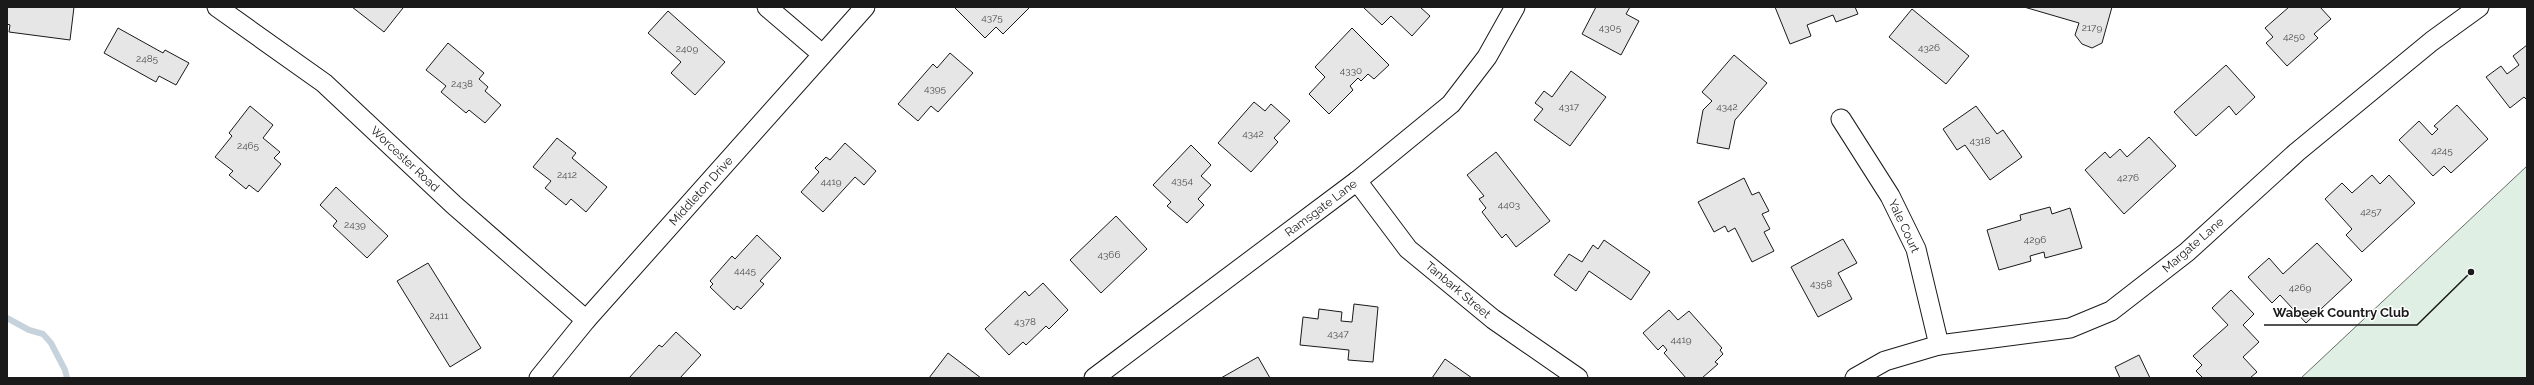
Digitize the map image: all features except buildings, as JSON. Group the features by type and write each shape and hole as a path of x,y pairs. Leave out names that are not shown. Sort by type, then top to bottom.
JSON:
{"street":[{"name":"Worcester Road","path":"217,7 324,83 454,205 586,320"},
{"path":"767,7 822,54"},
{"name":"Middleton Drive","path":"539,378 586,320 865,7"},
{"name":"Ramsgate Lane","path":"1094,378 1357,181 1451,104 1487,57 1515,7"},
{"name":"Margate Lane","path":"1855,378 1885,361 1939,345 2070,328 2111,311 2187,252 2303,147 2432,41 2479,7"},
{"name":"Yale Court","path":"1840,119 1890,196 1916,249 1939,345"},
{"name":"Tanbark Street","path":"1357,181 1408,249 1493,319 1578,378"}],"green space":[{"path":"2527,166 2527,378 2301,378"}],"waterway":[{"path":"7,318 29,330 43,334 51,343 65,370 67,378"}],"place":[{"name":"Wabeek Country Club","path":"2471,272"}]}
